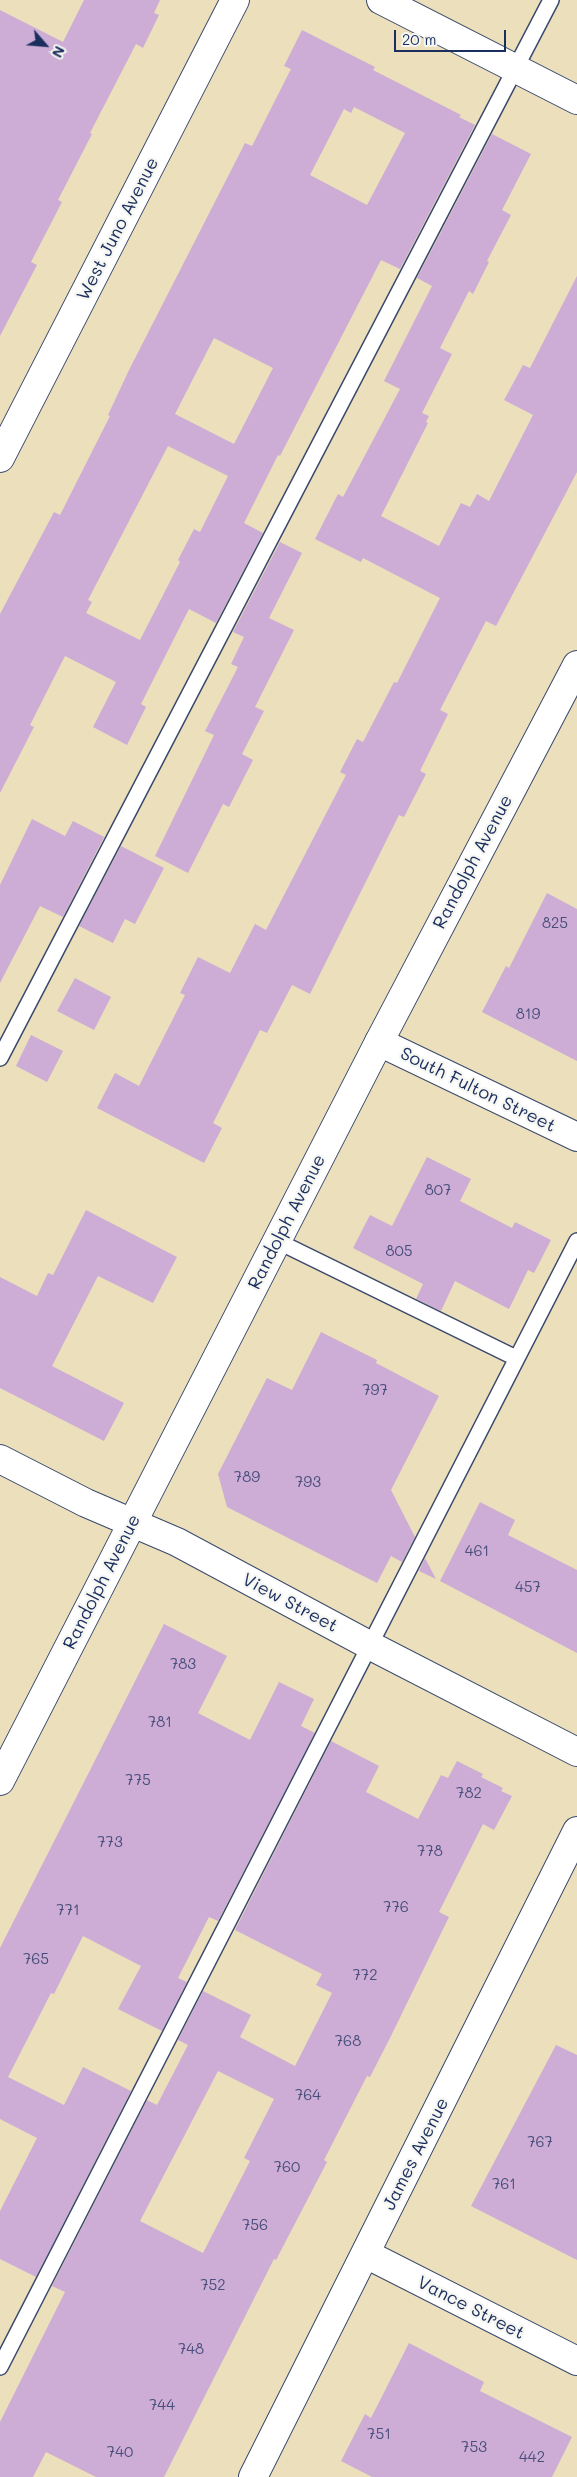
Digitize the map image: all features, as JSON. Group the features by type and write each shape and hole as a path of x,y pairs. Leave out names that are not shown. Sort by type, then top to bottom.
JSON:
{"street":[{"name":"West Juno Avenue","path":"0,458 235,0"},
{"path":"381,0 577,100"},
{"name":"Randolph Avenue","path":"0,1781 379,1042 577,665"},
{"name":"South Fulton Street","path":"379,1042 577,1137"},
{"name":"View Street","path":"0,1459 86,1503 177,1542 371,1646 577,1752"},
{"name":"James Avenue","path":"253,2477 577,1831"},
{"name":"Vance Street","path":"366,2254 577,2361"}],"lane":[{"path":"0,1058 551,0"},
{"path":"277,1241 516,1358"},
{"path":"0,2367 577,1241"}],"building":[{"path":"84,0 160,0 154,13 159,15 143,48 136,44 90,133 92,134 58,200 62,202 31,262 37,265 0,336 0,10 63,42"},
{"path":"302,30 375,67 373,70 461,115 459,117 475,125 400,269 381,260 280,456 278,455 244,523 263,533 216,623 189,609 141,704 146,707 127,745 93,727 116,682 65,656 30,725 34,727 0,793 0,614 54,512 60,515 110,416 108,415 129,370 245,143 252,146 291,69 284,66","holes":["354,107 405,133 367,205 310,175 344,109 351,113","214,338 273,368 234,444 175,414","168,446 228,476 200,532 194,529 178,560 180,562 140,640 86,613 92,602 88,600"]},
{"path":"492,134 531,154 502,210 511,215 487,261 489,262 473,294 469,291 440,348 452,354 422,413 429,416 426,422 428,423 381,516 439,546 461,503 470,507 477,494 489,501 533,415 504,400 523,365 530,368 577,276 577,472 496,626 486,621 440,710 448,714 420,771 426,774 404,817 399,815 310,994 292,985 267,1033 260,1030 213,1123 222,1128 204,1163 97,1108 115,1073 139,1086 185,995 180,993 198,957 230,973 255,924 266,930 346,775 340,772 357,739 363,742 394,682 397,683 440,598 363,558 361,562 315,539 338,494 343,497 400,389 384,381 432,286 417,278"},
{"path":"280,542 302,553 269,618 294,630 255,707 264,711 242,754 253,760 229,807 223,804 188,873 155,856 214,735 205,731 238,667 231,664 244,637 233,632"},
{"path":"32,819 65,836 73,821 104,837 63,917 40,906 0,983 0,885"},
{"path":"121,846 164,868 135,924 125,919 113,943 79,926"},
{"path":"547,893 577,909 577,1061 482,1012 506,966 509,968"},
{"path":"75,978 111,997 94,1030 57,1011"},
{"path":"31,1035 63,1051 47,1082 16,1066"},
{"path":"427,1157 471,1179 460,1201 512,1228 515,1222 551,1240 534,1273 528,1270 509,1309 455,1281 441,1311 416,1299 423,1284 353,1248 370,1215 392,1226"},
{"path":"86,1210 177,1257 153,1303 98,1276 52,1366 124,1403 104,1441 0,1388 0,1277 37,1296 48,1273 53,1275"},
{"path":"321,1332 377,1360 376,1363 439,1396 391,1490 415,1537 402,1562 391,1556 377,1583 227,1507 218,1474 267,1378 292,1390"},
{"path":"480,1502 515,1520 508,1535 577,1570 577,1653 440,1581"},
{"path":"425,1558 436,1579 419,1571"},
{"path":"164,1624 227,1656 198,1713 250,1740 279,1682 314,1699 301,1726 315,1733 218,1921 209,1917 178,1978 187,1982 162,2031 118,2009 141,1966 83,1936 54,1994 51,1993 8,2077 64,2105 83,2067 131,2091 36,2277 0,2259 0,2211 37,2138 0,2119 0,1948"},
{"path":"331,1741 379,1766 366,1792 418,1819 441,1775 448,1778 457,1761 483,1774 481,1777 503,1788 501,1791 512,1796 494,1830 483,1824 439,1912 449,1917 390,2038 370,2077 367,2076 324,2160 327,2162 276,2260 274,2259 164,2477 96,2477 46,2452 33,2477 0,2477 0,2422 65,2292 52,2286 147,2100 157,2105 188,2045 178,2040 203,1991 251,2015 240,2037 295,2066 332,1993 316,1985 322,1974 235,1930","holes":["218,2071 274,2099 244,2158 250,2161 203,2253 140,2221"]},
{"path":"556,2045 577,2055 577,2260 471,2206"},
{"path":"409,2343 484,2382 480,2391 572,2437 552,2477 372,2477 341,2461 365,2414 371,2418"}]}
